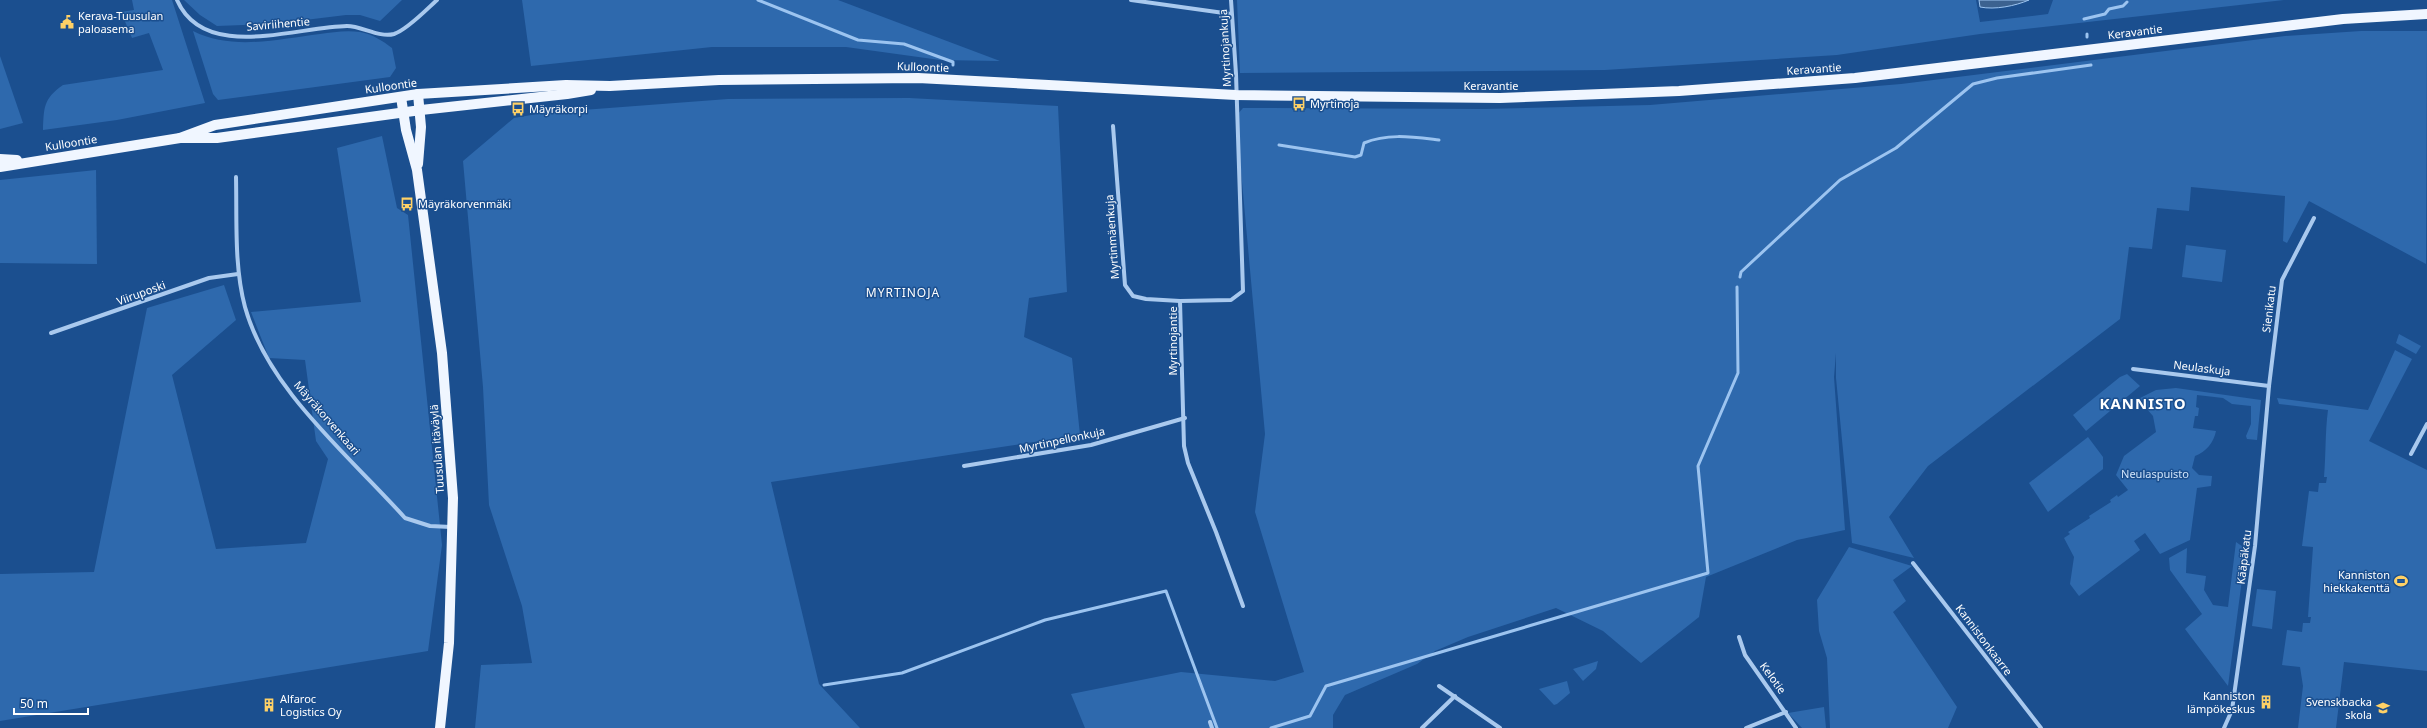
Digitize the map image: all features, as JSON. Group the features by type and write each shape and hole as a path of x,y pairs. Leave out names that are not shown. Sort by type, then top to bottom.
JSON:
{"main road":[{"name":"Keravantie","path":"1236,95 1500,98 1679,91 1855,78 2343,19 2427,14"},
{"name":"Keravantie","path":"2390,16 2427,18"},
{"name":"Kulloontie","path":"180,138 215,125 401,96 566,85 610,86 719,80 918,78 1236,95"},
{"name":"Kulloontie","path":"0,167 180,138 217,138 403,112 567,94 610,86"},
{"name":"Tuusulan itäväylä","path":"417,170 421,110 418,94"},
{"name":"Tuusulan itäväylä","path":"401,96 406,130 417,170 442,354 453,498 449,643 440,728"},
{"name":"Kulloontie","path":"0,159 37,160"}],"street":[{"name":"Saviriihentie","path":"177,0 188,20 200,28 215,34 242,36 347,26 381,34 394,34 438,0"},
{"path":"1131,0 1232,14"},
{"name":"Myrtinojankuja","path":"1231,0 1236,95"},
{"name":"Myrtinojantie","path":"1236,95 1243,291 1231,300 1180,301 1185,418 1184,446 1188,463 1216,532 1243,606"},
{"name":"Myrtinmäenkuja","path":"1113,126 1125,286 1133,296 1146,299 1180,301"},
{"name":"Mäyräkorvenkaari","path":"236,177 238,274 254,334 295,398 405,518 430,526 453,527"},
{"name":"Sienikatu","path":"2269,386 2282,280 2314,218"},
{"name":"Viiruposki","path":"51,333 209,278 238,274"},
{"name":"Neulaskuja","path":"2133,369 2269,386"},
{"name":"Kääpäkatu","path":"2224,728 2232,710 2255,546 2269,386"},
{"name":"Myrtinpellonkuja","path":"964,466 1091,445 1185,418"},
{"path":"2411,454 2427,424"},
{"name":"Kannistonkaarre","path":"1913,563 2040,728"},
{"name":"Kelotie","path":"1739,636 1745,655 1796,728"},
{"path":"1439,686 1500,728"},
{"path":"1422,728 1455,696"},
{"path":"1746,728 1786,712"},
{"path":"1210,722 1212,728"}],"green space":[{"path":"132,0 172,0 205,103 117,120 43,130 44,110 46,104 56,90 63,85 163,70 149,33 132,38 121,12 134,10"},
{"path":"184,0 402,0 380,21 360,15 346,15 272,24 217,26 200,15"},
{"path":"522,0 838,0 1000,61 940,60 846,47 712,47 531,66"},
{"path":"1237,0 1976,0 1980,22 2048,14 2053,0 2284,0 1980,34 1837,55 1605,70 1240,73"},
{"path":"193,31 224,41 240,42 272,41 350,31 360,32 377,38 392,48 396,68 390,77 218,100 213,94"},
{"path":"2361,31 2427,31 2426,264 2309,201 2287,243 2283,241 2285,196 2191,187 2189,211 2157,208 2152,249 2129,247 2120,319 1928,466 1889,517 1914,558 1852,543 1836,378 1836,353 1834,377 1845,530 1797,540 1706,577 1699,617 1641,663 1603,631 1556,608 1468,637 1435,651 1417,664 1345,695 1333,715 1333,728 1085,728 1071,694 1181,672 1275,681 1304,672 1255,512 1265,434 1236,116 1243,108 1484,109 1650,105 1901,84 2285,36"},
{"path":"0,56 23,123 0,129"},
{"path":"909,98 1058,106 1067,292 1029,298 1024,337 1072,358 1080,435 771,482 819,684 860,728 475,728 481,665 532,663 522,606 489,505 483,387 463,161 514,118 543,113 728,99"},
{"path":"382,136 397,208 408,215 442,545 428,651 0,721 0,574 94,572 147,308 224,285 236,320 172,375 216,549 306,543 328,459 316,441 305,360 269,358 251,312 361,302 337,148"},
{"path":"96,170 97,264 0,263 0,180"},
{"path":"2186,245 2226,250 2222,282 2182,277"},
{"path":"2399,334 2421,346 2416,354 2396,343"},
{"path":"2395,350 2412,359 2369,441 2427,470 2427,671 2344,662 2336,728 2298,728 2303,686 2300,667 2282,665 2287,630 2302,632 2303,623 2310,623 2311,617 2308,617 2313,547 2302,546 2309,491 2318,492 2319,483 2326,483 2327,477 2324,477 2328,410 2279,404 2277,398 2368,410"},
{"path":"2127,374 2140,386 2086,431 2073,415 2120,377"},
{"name":"Neulaspuisto","path":"2176,388 2261,400 2257,440 2247,439 2246,436 2251,424 2251,406 2232,404 2223,398 2197,395 2196,407 2199,408 2198,416 2195,416 2193,428 2216,431 2209,446 2203,452 2195,456 2192,468 2199,475 2212,476 2211,486 2197,488 2190,540 2160,554 2145,533 2134,541 2140,550 2079,596 2070,584 2074,557 2064,538 2070,534 2068,532 2111,502 2110,500 2117,495 2118,497 2128,490 2116,475 2124,456 2156,432 2153,416 2138,399 2156,390"},
{"path":"2088,437 2103,457 2103,469 2048,512 2029,483"},
{"path":"2236,542 2246,549 2228,686 2185,629 2202,614 2170,570 2169,558 2187,548 2186,573 2206,576 2204,590 2213,605 2228,607"},
{"path":"1849,547 1912,566 1893,580 1906,601 1893,612 1957,707 1948,728 1830,728 1827,658 1819,631 1817,600"},
{"path":"2257,589 2276,591 2272,629 2252,626"},
{"path":"1598,661 1596,669 1583,681 1573,669"},
{"path":"1567,681 1570,693 1554,705 1539,689"},
{"path":"1824,707 1826,728 1802,728 1788,713"}],"shaded area":[{"path":"1979,0 2029,0 2011,6 1986,8 1980,7"}],"waterway":[{"path":"758,0 858,40 904,44 953,62 953,65"},
{"path":"2084,19 2105,14 2109,9 2123,6 2127,2"},
{"path":"1740,277 1741,272 1840,180 1896,148 1973,84 1997,78 2091,65"},
{"path":"1279,145 1355,157 1361,155 1364,143 1382,138 1401,137 1439,140"},
{"path":"1271,728 1310,716 1326,686 1708,573 1698,466 1738,373 1737,287"},
{"path":"824,685 902,673 1045,620 1166,591 1217,728"}],"place":[{"name":"Kerava-Tuusulan paloasema","path":"67,22"},
{"name":"Myrtinoja","path":"1299,104"},
{"name":"Mäyräkorpi","path":"518,109"},
{"name":"Mäyräkorvenmäki","path":"407,204"},
{"name":"Kanniston hiekkakenttä","path":"2401,581"},
{"name":"Kanniston lämpökeskus","path":"2266,702"},
{"name":"Alfaroc Logistics Oy","path":"269,705"},
{"name":"Svenskbacka skola","path":"2383,708"}],"district":[{"name":"MYRTINOJA","path":"903,293"},
{"name":"KANNISTO","path":"2143,404"}]}
